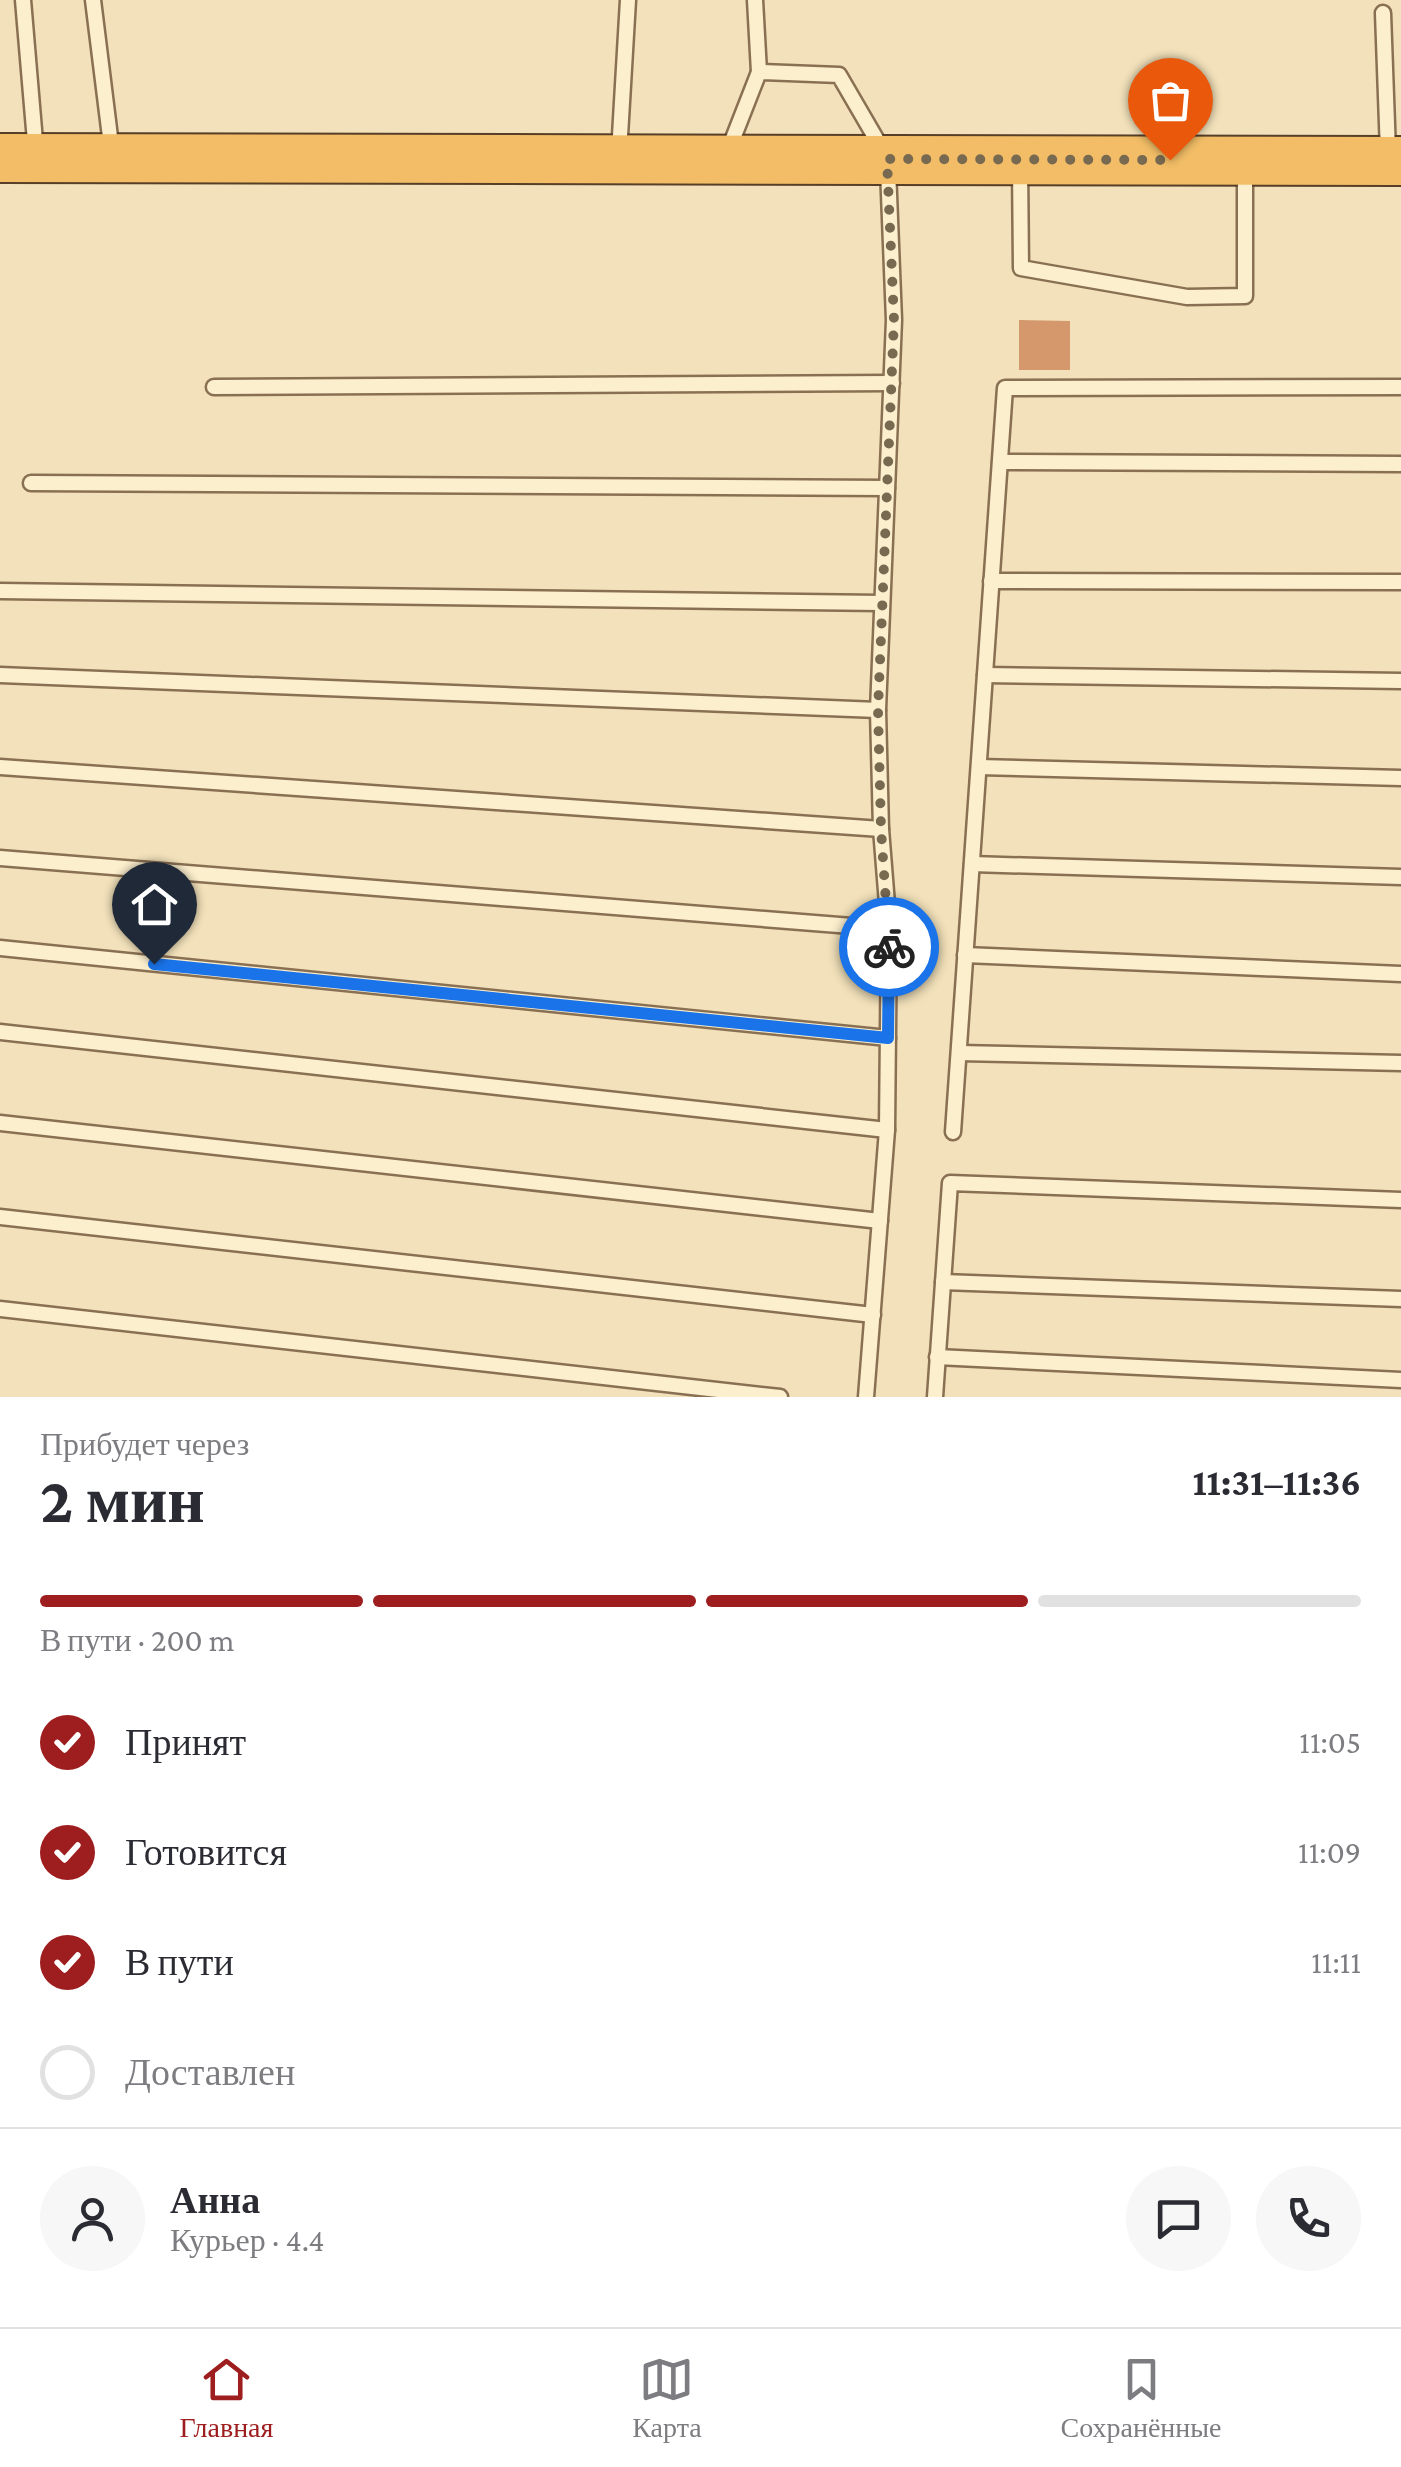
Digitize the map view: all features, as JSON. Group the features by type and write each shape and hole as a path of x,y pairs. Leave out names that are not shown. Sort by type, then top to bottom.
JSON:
{"highway":[{"path":"18,158 1395,161"}],"lane":[{"path":"18,158 23,0"},
{"path":"92,0 112,158"},
{"path":"619,159 628,0"},
{"path":"725,158 759,72 754,0"},
{"path":"1383,13 1395,161"},
{"path":"759,72 839,75 887,159 894,320 878,710 889,929 887,1130 866,1397"},
{"path":"1020,160 1021,268 1187,296 1245,296 1245,161"},
{"path":"214,387 892,383"},
{"path":"953,1132 1004,388 1401,387"},
{"path":"1000,462 1401,464"},
{"path":"31,483 887,488"},
{"path":"991,581 1401,582"},
{"path":"0,591 882,603"},
{"path":"985,674 1401,680"},
{"path":"0,676 878,710"},
{"path":"0,766 881,829"},
{"path":"978,767 1401,778"},
{"path":"0,858 889,929"},
{"path":"972,864 1401,877"},
{"path":"0,948 888,1038"},
{"path":"966,956 1401,974"},
{"path":"0,1032 887,1130"},
{"path":"959,1054 1401,1063"},
{"path":"0,1123 880,1220"},
{"path":"934,1397 950,1182 1401,1200"},
{"path":"0,1216 872,1315"},
{"path":"943,1282 1401,1299"},
{"path":"0,1310 780,1397"},
{"path":"937,1357 1401,1380"}],"building":[{"path":"1019,320 1070,321 1070,370 1019,370"}],"way so far":[{"path":"889,947 878,710 894,320 887,159 1170,160"}],"route":[{"path":"154,964 888,1038 889,947"}]}
